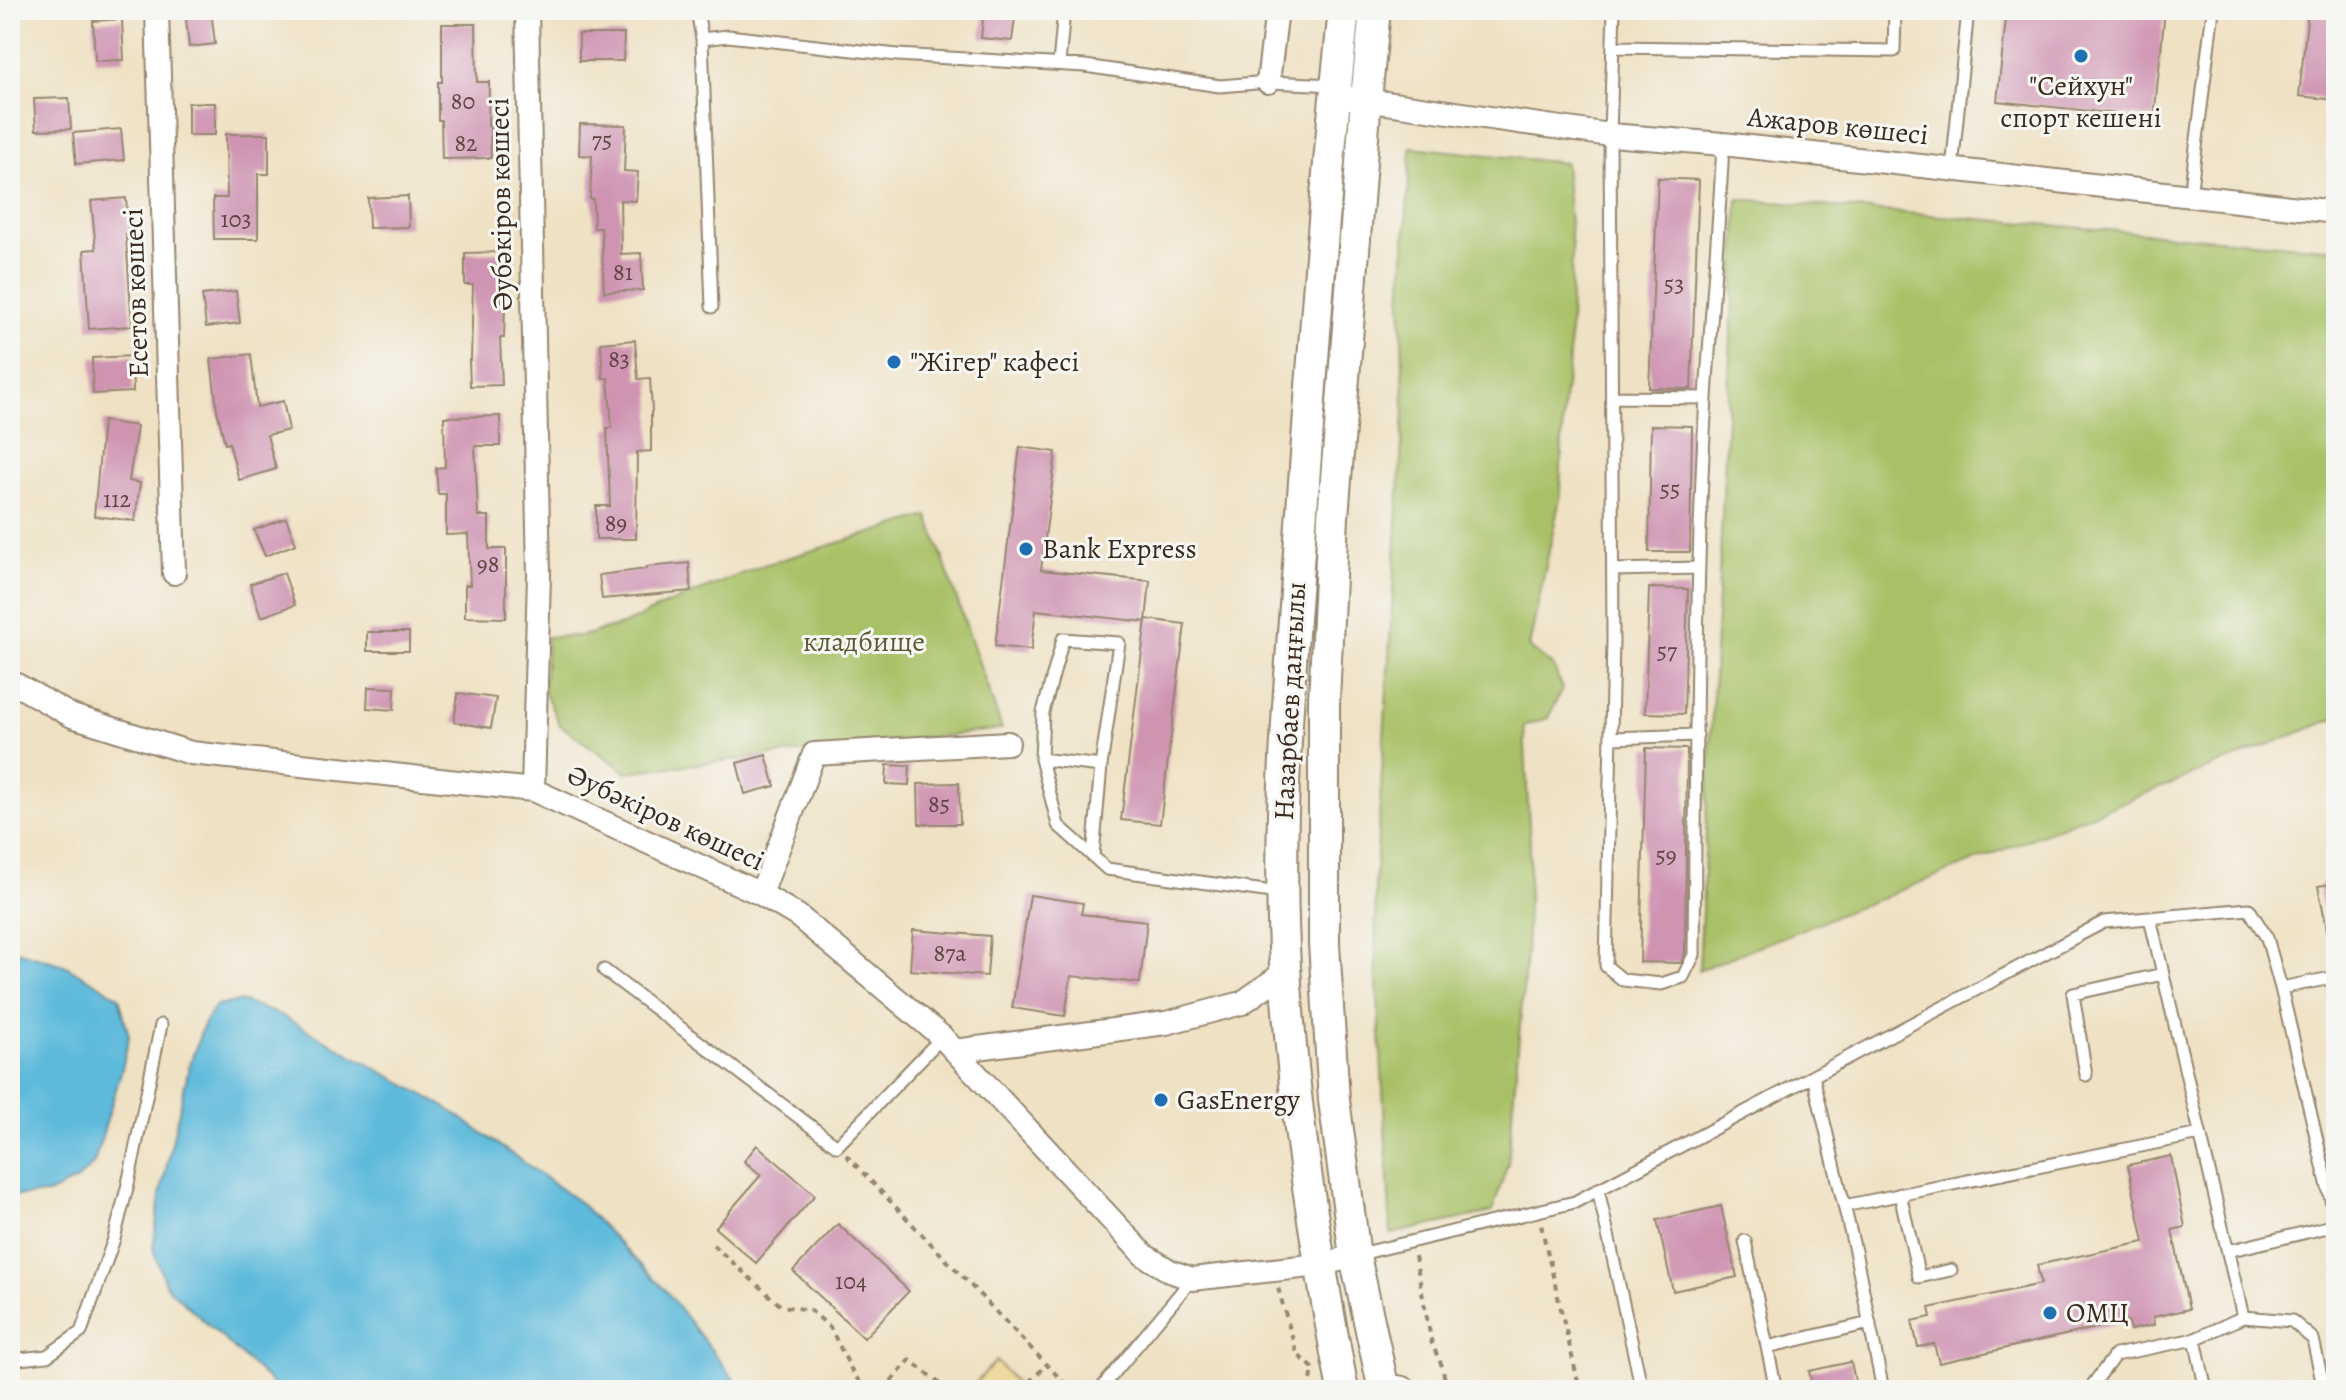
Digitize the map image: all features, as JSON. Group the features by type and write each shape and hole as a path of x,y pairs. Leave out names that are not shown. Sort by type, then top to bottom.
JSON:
{"main road":[{"name":"Назарбаев даңғылы","path":"1343,1390 1319,1265 1295,1098 1285,972 1282,797 1310,381 1344,10"},
{"name":"Назарбаев даңғылы","path":"1375,10 1333,517 1324,714 1324,944 1334,1100 1355,1256 1383,1386"}],"street":[{"name":"Есетов көшесі","path":"157,10 174,573"},
{"name":"Әубәкіров көшесі","path":"527,10 539,575 533,790 761,894 798,916 949,1044 1144,1255 1170,1271 1192,1279"},
{"path":"1268,82 1277,10"},
{"name":"Ажаров көшесі","path":"1335,91 1366,99 1610,135 1723,144 2336,212"},
{"path":"10,681 72,716 191,753 533,790"},
{"path":"761,894 814,754 1008,743"},
{"path":"949,1044 1166,1023 1242,1003 1285,972"},
{"path":"1192,1279 1319,1265 1355,1256"}],"lane":[{"path":"697,10 702,39 712,307"},
{"path":"1059,64 1064,10"},
{"path":"1614,10 1610,135 1613,570 1606,966 1623,980 1661,984 1683,977 1694,955 1699,568 1706,398 1723,144"},
{"path":"1613,47 1894,51 1895,10"},
{"path":"1952,169 1968,10"},
{"path":"2190,196 2213,10"},
{"path":"702,39 728,36 897,55 1085,66 1220,86 1268,82 1335,91"},
{"path":"1612,397 1706,398"},
{"path":"1613,570 1699,568"},
{"path":"1093,856 1101,766 1119,643 1063,639 1043,712 1041,759 1058,825 1107,869 1283,894"},
{"path":"1611,738 1697,735"},
{"path":"1041,759 1101,766"},
{"path":"1355,1256 1575,1202 2104,922 2249,909 2267,938 2281,988 2336,1223 2228,1251"},
{"path":"2150,918 2243,1317"},
{"path":"604,970 837,1146 949,1044"},
{"path":"2086,1075 2073,994 2163,974"},
{"path":"2281,988 2336,977"},
{"path":"10,1360 47,1356 81,1332 114,1239 161,1025"},
{"path":"1813,1076 1883,1390"},
{"path":"1844,1206 2200,1134"},
{"path":"1598,1189 1642,1390"},
{"path":"1900,1194 1919,1277 1951,1270"},
{"path":"1745,1241 1776,1390"},
{"path":"1100,1390 1192,1279"},
{"path":"2095,1390 2094,1383 2115,1355 2195,1339 2243,1317 2292,1321 2313,1339 2324,1390"},
{"path":"1767,1347 1870,1323"},
{"path":"2195,1339 2206,1390"},
{"path":"1383,1386 1396,1380 1408,1383 1417,1390"}],"path":[{"path":"837,1146 1071,1390"},
{"path":"1538,1211 1580,1390"},
{"path":"1412,1242 1432,1344 1442,1366 1447,1390"},
{"path":"713,1245 781,1306 810,1310 830,1327 854,1375 867,1390"},
{"path":"1273,1270 1297,1354 1313,1368 1306,1390"},
{"path":"883,1390 910,1360 948,1390"},
{"path":"1020,1390 1047,1365"}],"green space":[{"path":"1411,147 1565,163 1572,250 1560,498 1529,647 1554,667 1562,689 1548,718 1524,726 1530,847 1526,956 1508,1163 1492,1212 1391,1234 1376,963 1375,887 1404,408 1401,302"},
{"path":"1738,199 2336,249 2336,718 1699,970"},
{"name":"кладбище","path":"928,516 1002,729 626,772 560,725 544,691 547,637 581,636 625,624 764,565"}],"sand":[{"path":"996,1361 1022,1390 969,1390"}],"water":[{"path":"10,949 64,965 119,997 129,1036 94,1163 77,1180 48,1194 10,1196"},
{"path":"241,1001 280,1015 447,1108 579,1202 666,1291 742,1390 279,1390 166,1286 153,1249 160,1196 189,1067 204,1023 216,1006"}],"building":[{"path":"185,10 211,10 215,44 189,47"},
{"path":"984,10 1016,10 1012,41 981,38"},
{"name":"\"Сейхун\" спорт кешені","path":"2007,10 2165,10 2154,118 1997,101"},
{"path":"2308,10 2336,10 2336,100 2299,96"},
{"path":"122,19 124,60 95,61 93,21"},
{"path":"442,24 476,24 477,82 489,82 491,158 442,159 438,82 442,82"},
{"path":"579,34 624,34 623,61 579,61"},
{"path":"69,98 71,129 36,130 34,99"},
{"path":"188,103 215,103 215,135 188,135"},
{"path":"580,124 626,125 624,171 638,172 636,201 620,200 621,254 641,253 643,290 604,292 601,228 594,228 593,199 590,199 592,156 579,155"},
{"path":"121,129 124,160 76,164 73,133"},
{"path":"226,134 269,134 269,174 258,174 258,239 214,239 213,198 227,198"},
{"path":"1658,178 1699,180 1691,389 1649,388"},
{"path":"408,196 409,227 369,228 368,198"},
{"path":"126,198 132,326 89,329 84,250 96,249 91,201"},
{"path":"501,252 501,303 505,303 504,338 500,338 502,385 470,386 473,285 465,285 465,253"},
{"path":"236,291 240,323 206,327 202,295"},
{"path":"635,340 638,379 650,378 652,411 651,451 637,452 636,539 596,539 596,506 610,506 607,428 612,428 608,378 603,378 601,343"},
{"path":"251,354 257,407 283,401 289,430 267,435 276,469 239,480 229,443 225,444 217,410 211,359"},
{"path":"132,356 133,392 93,394 92,358"},
{"path":"500,416 500,446 475,446 478,516 489,516 489,549 506,549 506,618 465,617 465,585 470,585 468,534 446,535 446,494 438,494 436,468 445,467 444,417"},
{"path":"103,421 137,426 129,481 140,483 135,521 94,516"},
{"path":"1651,425 1692,426 1690,552 1649,552"},
{"name":"Bank Express","path":"1020,447 1056,452 1041,570 1150,581 1146,622 1036,610 1031,650 995,646"},
{"path":"286,518 296,544 265,556 254,530"},
{"path":"689,563 691,591 602,599 599,575"},
{"path":"284,573 295,605 261,617 250,584"},
{"path":"1649,588 1688,589 1684,714 1645,713"},
{"path":"1146,619 1185,624 1160,824 1121,820"},
{"path":"367,632 409,632 409,651 367,651"},
{"path":"368,687 395,688 394,710 367,708"},
{"path":"458,693 496,698 491,728 454,722"},
{"path":"1646,748 1687,749 1685,953 1681,963 1640,962"},
{"path":"766,755 775,786 745,794 737,763"},
{"path":"887,765 910,766 909,785 886,784"},
{"path":"959,783 960,824 919,824 918,784"},
{"path":"2336,883 2336,938 2329,939 2318,886"},
{"path":"1030,895 1083,903 1081,914 1147,921 1140,983 1071,976 1065,1016 1012,1008"},
{"path":"913,930 990,936 987,976 910,970"},
{"path":"757,1145 815,1195 756,1263 715,1228 761,1175 744,1161"},
{"name":"ОМЦ","path":"2171,1156 2185,1227 2172,1230 2189,1309 2153,1317 2154,1325 2130,1330 2128,1321 1939,1363 1934,1344 1918,1347 1912,1321 1931,1317 1929,1308 2041,1284 2037,1265 2144,1242 2128,1165"},
{"path":"1721,1206 1737,1277 1673,1291 1657,1220"},
{"path":"838,1224 909,1291 864,1338 793,1271"},
{"path":"1851,1362 1857,1390 1813,1390 1809,1371"}],"place":[{"name":"\"Сейхун\" спорт кешені","path":"2081,56"},
{"name":"\"Жігер\" кафесі","path":"894,362"},
{"name":"Bank Express","path":"1026,549"},
{"name":"GasEnergy","path":"1161,1100"},
{"name":"ОМЦ","path":"2050,1313"}]}
